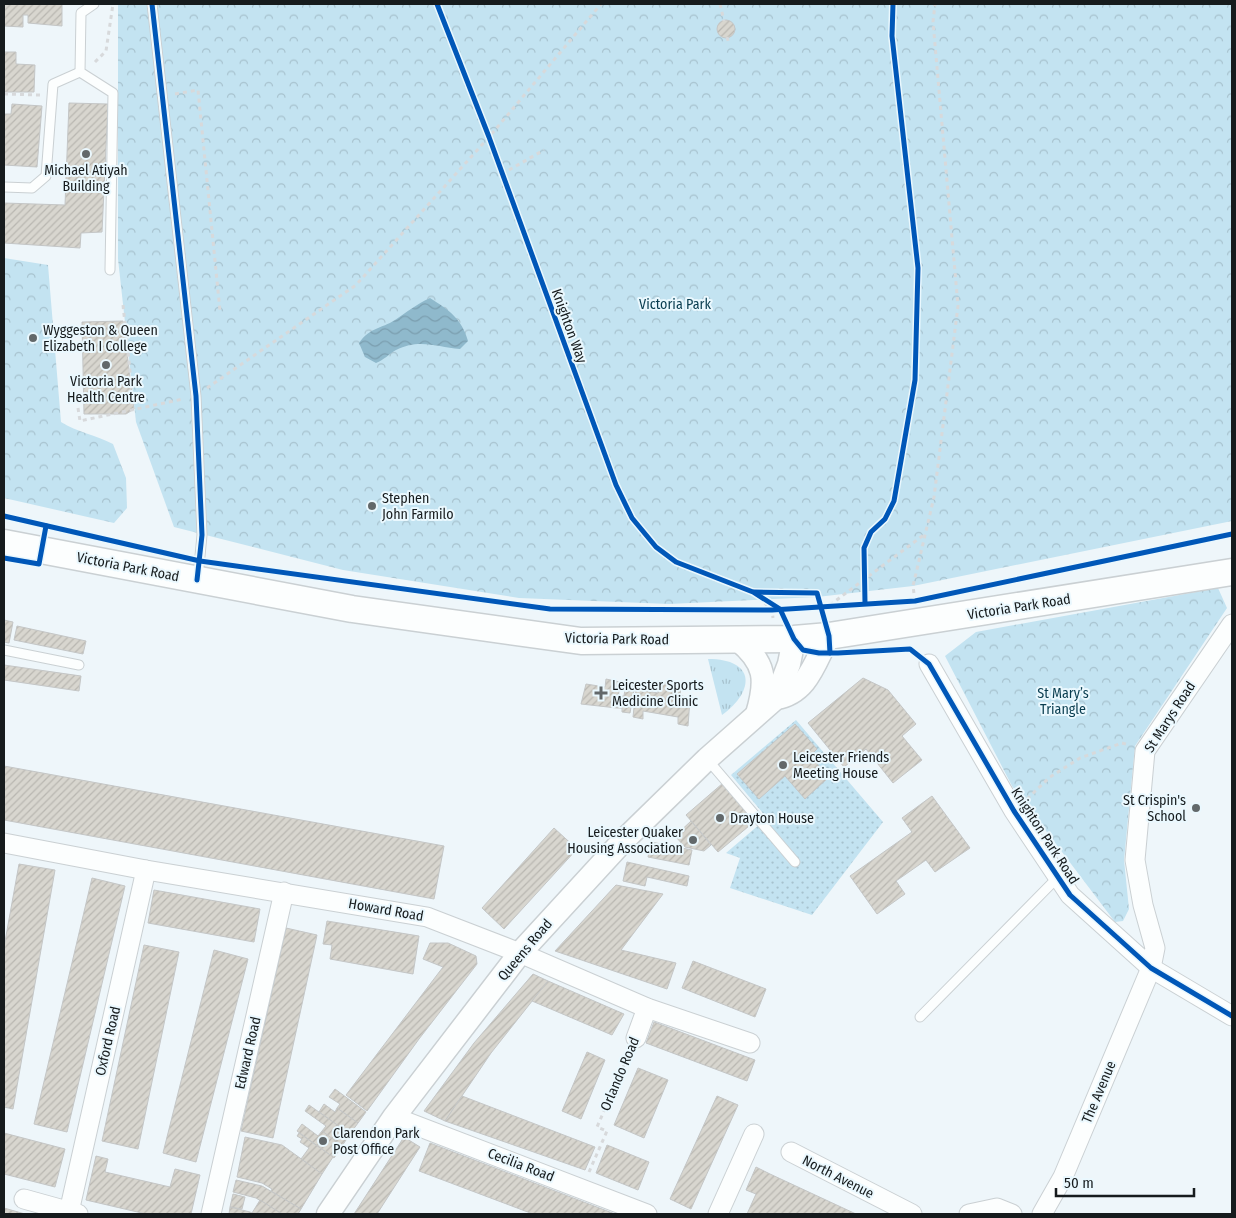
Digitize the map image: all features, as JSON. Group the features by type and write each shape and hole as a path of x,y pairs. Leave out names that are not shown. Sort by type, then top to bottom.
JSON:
{"main road":[{"name":"Victoria Park Road","path":"4,543 352,609 581,641 794,639 829,636 1232,572"}],"street":[{"name":"St Marys Road","path":"1152,968 1155,948 1143,905 1135,860 1145,751 1232,624"},
{"name":"Queens Road","path":"776,698 788,696 808,680 829,636"},
{"name":"Queens Road","path":"328,1214 394,1117 520,953 621,843 707,759 776,698 789,664 794,639"},
{"path":"738,640 756,656 762,674 763,686 757,715"},
{"name":"Knighton Park Road","path":"929,664 1014,811 1070,895 1152,968 1213,1007 1232,1016"},
{"name":"Howard Road","path":"5,849 284,892 427,917 520,953 647,1008 750,1043"},
{"name":"Oxford Road","path":"73,1213 146,870"},
{"name":"Edward Road","path":"211,1214 284,892"},
{"name":"The Avenue","path":"1042,1214 1063,1177 1152,968"},
{"name":"Orlando Road","path":"636,1038 647,1008"},
{"name":"Cecilia Road","path":"394,1117 647,1214"},
{"path":"718,1214 754,1134"},
{"name":"North Avenue","path":"790,1152 912,1214"},
{"path":"24,1200 73,1213"},
{"path":"970,1214 997,1208 1012,1214"}],"lane":[{"path":"80,72 81,13 94,4"},
{"path":"152,4 196,396 202,535 197,580"},
{"path":"80,72 113,93 110,270"},
{"path":"4,187 32,188 46,176 54,84 80,72"},
{"path":"4,650 78,665"},
{"path":"707,759 795,862"},
{"path":"920,1017 1058,877"}],"path":[{"path":"113,4 106,51 95,62 113,93"},
{"path":"78,408 80,421 196,396 356,285 489,137 601,4"},
{"path":"720,4 724,21"},
{"path":"915,601 913,586 934,497 958,306 933,22 935,4"},
{"path":"727,38 729,44"},
{"path":"162,96 198,90 220,311"},
{"path":"4,94 53,95"},
{"path":"485,129 492,146"},
{"path":"502,174 544,150"},
{"path":"499,165 505,183"},
{"path":"123,304 134,409"},
{"path":"830,605 925,534"},
{"path":"864,571 865,587"},
{"path":"744,589 753,592 780,609 763,610"},
{"path":"753,592 763,592"},
{"path":"1014,811 1050,777 1080,758 1122,743 1145,751"}],"green space":[{"name":"Victoria Park","path":"118,4 1232,4 1232,521 913,586 817,597 669,604 519,598 343,570 174,527 136,422 118,259"},
{"name":"Wyggeston & Queen Elizabeth I College","path":"4,258 48,265 61,422 113,444 126,478 127,508 114,523 4,498"},
{"name":"St Mary’s Triangle","path":"1218,588 1227,608 1135,746 1124,860 1129,909 1123,921 1115,922 1012,786 945,656 976,632"},
{"path":"708,659 724,660 735,664 742,670 745,678 745,687 740,696 733,706 722,715"},
{"path":"796,720 883,822 812,915 730,888 740,858 726,853 767,818 731,775"}],"water":[{"path":"430,298 449,311 462,327 468,341 460,349 428,344 412,344 396,350 376,363 365,357 359,343 367,334 390,323"}],"building":[{"path":"4,4 62,4 62,26 28,23 28,15 23,15 23,27 4,26"},
{"path":"726,20 732,23 735,29 732,35 726,38 720,35 717,29 720,23"},
{"path":"4,52 16,52 16,64 35,65 34,92 4,92"},
{"name":"Michael Atiyah Building","path":"69,103 108,104 102,232 81,233 80,248 4,243 4,203 65,205"},
{"path":"12,104 42,106 37,167 4,165 4,114 11,114"},
{"name":"Victoria Park Health Centre","path":"123,321 134,409 126,414 84,414 82,322"},
{"path":"4,620 13,622 9,643 4,642"},
{"path":"17,626 86,641 83,654 14,640"},
{"path":"4,665 81,676 79,691 4,680"},
{"path":"863,678 888,690 916,724 902,736 922,760 893,783 866,749 844,767 808,723"},
{"path":"606,679 620,682 617,708 581,704 586,684 605,687"},
{"path":"658,681 681,686 680,695 690,699 688,726 678,724 678,717 643,711 643,719 633,717 636,689 658,693"},
{"path":"626,682 635,684 630,713 622,712 622,708 617,708 619,696 624,696"},
{"name":"Leicester Friends Meeting House","path":"795,724 817,749 810,756 829,777 805,799 785,776 759,799 737,774"},
{"path":"4,766 444,846 434,899 4,820"},
{"name":"Drayton House","path":"723,783 755,821 718,852 686,815"},
{"path":"932,796 970,848 935,872 926,860 896,881 905,894 877,914 850,876 912,832 902,818"},
{"name":"Leicester Quaker Housing Association","path":"691,821 711,845 704,851 685,847 675,836"},
{"path":"554,828 577,849 504,929 482,908"},
{"path":"651,842 692,850 689,865 648,857"},
{"path":"627,862 689,876 687,886 647,877 645,886 623,881"},
{"path":"19,864 55,870 13,1109 4,1107 4,947"},
{"path":"92,878 125,886 67,1132 34,1124"},
{"path":"616,885 663,894 621,950 676,963 667,989 555,951"},
{"path":"154,890 260,909 254,942 148,923"},
{"path":"327,921 419,936 413,974 330,959 332,945 323,944"},
{"path":"286,928 317,935 273,1138 241,1131"},
{"path":"430,943 448,943 476,956 477,964 419,1039 367,1111 346,1095 443,967 423,959"},
{"path":"144,945 179,952 138,1149 102,1141"},
{"path":"214,950 248,959 196,1162 163,1153"},
{"path":"693,961 766,989 755,1017 682,988"},
{"path":"533,974 548,981 491,1053 445,1121 424,1111 474,1043"},
{"path":"548,981 624,1014 612,1035 532,1001"},
{"path":"654,1022 755,1060 747,1081 646,1043"},
{"path":"587,1052 605,1060 581,1119 562,1111"},
{"path":"638,1068 668,1080 644,1138 614,1125"},
{"path":"335,1089 366,1112 358,1123 337,1108 340,1104 329,1097"},
{"path":"462,1096 595,1147 585,1170 445,1121"},
{"path":"717,1096 738,1105 691,1209 670,1199"},
{"path":"324,1104 335,1112 337,1108 358,1123 350,1134 319,1112"},
{"path":"309,1105 350,1134 342,1146 322,1131 326,1126 305,1111"},
{"name":"Clarendon Park Post Office","path":"302,1124 318,1136 322,1131 342,1146 334,1158 297,1131"},
{"path":"4,1133 65,1149 55,1187 4,1174"},
{"path":"299,1133 333,1157 322,1174 301,1159 309,1148 300,1142 302,1139 297,1136"},
{"path":"245,1137 282,1145 322,1174 301,1209 271,1191 272,1189 262,1183 237,1177"},
{"path":"404,1137 420,1147 377,1214 354,1214"},
{"path":"430,1143 615,1214 533,1214 419,1171"},
{"path":"607,1145 649,1162 638,1190 596,1173"},
{"path":"96,1156 108,1159 105,1172 170,1187 175,1169 200,1175 191,1214 146,1214 86,1200"},
{"path":"756,1167 856,1214 747,1214 756,1194 746,1190"},
{"path":"236,1180 262,1186 301,1209 298,1214 282,1214 256,1198 233,1192"},
{"path":"233,1194 245,1197 242,1209 230,1207"},
{"path":"260,1200 282,1214 252,1213"},
{"path":"230,1207 250,1212 254,1214 229,1214"},
{"path":"4,1208 25,1214 4,1214"}],"cycle path":[{"path":"152,4 196,396 202,535 197,580"},
{"name":"Knighton Way","path":"437,4 489,137 616,485 632,518 656,547 676,562 753,592 780,609 794,639 803,650 819,653 838,653 910,649 929,664 1014,811 1070,895 1151,968 1232,1016"},
{"path":"865,603 864,548 871,532 885,519 894,501 915,380 918,268 892,36 893,4"},
{"path":"4,516 200,561 550,609 772,610 915,601 1232,534"},
{"path":"4,558 39,564 46,526"},
{"path":"754,592 817,593 829,636 830,653"}],"place":[{"name":"Michael Atiyah Building","path":"86,154"},
{"name":"Wyggeston & Queen Elizabeth I College","path":"33,338"},
{"name":"Victoria Park Health Centre","path":"106,365"},
{"name":"Stephen John Farmilo","path":"372,506"},
{"name":"Leicester Sports Medicine Clinic","path":"601,693"},
{"name":"Leicester Friends Meeting House","path":"783,765"},
{"name":"St Crispin's School","path":"1196,808"},
{"name":"Drayton House","path":"720,818"},
{"name":"Leicester Quaker Housing Association","path":"693,840"},
{"name":"Clarendon Park Post Office","path":"323,1141"}]}
